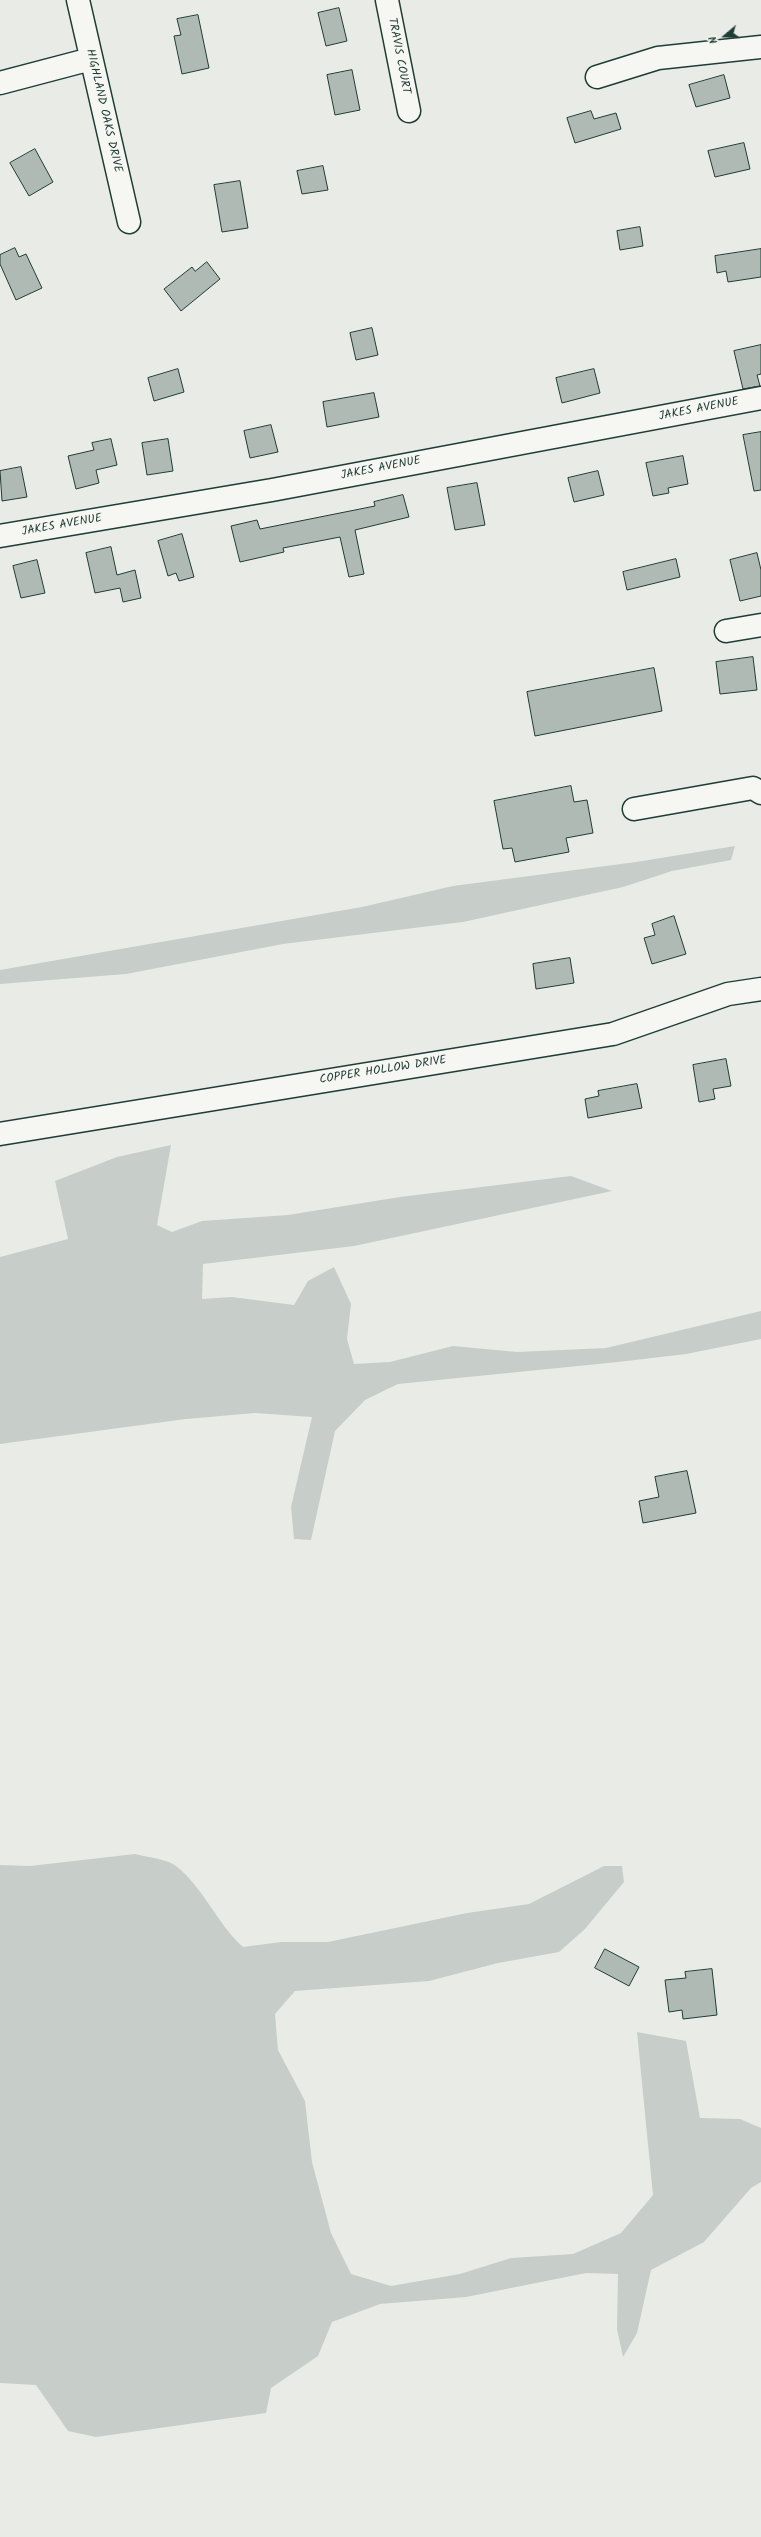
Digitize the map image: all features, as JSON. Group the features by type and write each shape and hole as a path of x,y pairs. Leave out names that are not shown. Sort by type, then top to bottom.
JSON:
{"street":[{"name":"HIGHLAND OAKS DRIVE","path":"78,0 129,222"},
{"name":"TRAVIS COURT","path":"387,0 409,111"},
{"path":"597,77 658,58 761,48"},
{"path":"0,83 91,59"},
{"name":"JAKES AVENUE","path":"0,536 280,488 761,398"},
{"path":"726,631 761,625"},
{"path":"634,809 753,788 761,793"},
{"name":"COPPER HOLLOW DRIVE","path":"0,1134 613,1034 728,994 761,989"}],"shaded area":[{"path":"735,846 731,860 672,871 623,887 463,922 283,944 126,974 0,984 0,970 362,907 453,886 636,862"},
{"path":"171,1145 157,1225 172,1232 202,1221 288,1215 400,1197 571,1176 612,1191 354,1246 203,1264 202,1299 232,1297 294,1305 308,1281 334,1267 351,1304 347,1339 354,1364 390,1362 453,1346 517,1352 606,1348 761,1311 761,1339 686,1354 398,1384 365,1400 335,1431 311,1540 294,1539 291,1507 312,1417 255,1413 186,1419 0,1444 0,1257 68,1239 55,1181 117,1157"},
{"path":"135,1854 162,1860 176,1866 195,1885 226,1928 243,1947 281,1942 328,1942 467,1913 529,1904 604,1866 622,1866 624,1882 585,1929 559,1952 498,1963 429,1981 295,1991 275,2014 278,2050 305,2101 312,2162 331,2233 351,2274 391,2286 460,2274 511,2258 573,2254 621,2233 653,2195 637,2032 686,2041 700,2118 740,2119 761,2128 761,2182 751,2188 704,2242 651,2270 637,2333 623,2357 617,2329 618,2274 586,2273 466,2297 380,2304 332,2322 318,2356 271,2388 266,2413 96,2437 68,2431 36,2385 0,2383 0,1865 30,1866"}],"building":[{"path":"339,8 347,41 326,46 318,13"},
{"path":"198,15 209,68 182,74 174,36 181,35 177,19"},
{"path":"352,70 360,110 335,115 327,75"},
{"path":"724,75 730,98 696,107 689,85"},
{"path":"591,111 594,119 616,113 621,129 575,143 567,118"},
{"path":"744,143 750,169 715,177 708,151"},
{"path":"35,149 53,182 29,196 10,163"},
{"path":"323,166 328,190 302,194 297,171"},
{"path":"240,181 248,228 222,232 214,185"},
{"path":"640,227 643,246 620,250 617,231"},
{"path":"15,248 19,257 26,254 42,288 16,300 0,264 0,255"},
{"path":"761,249 761,277 728,282 726,271 717,273 715,256"},
{"path":"207,262 220,279 181,311 164,289 192,267 195,271"},
{"path":"372,328 378,355 356,360 350,333"},
{"path":"761,345 761,374 757,375 760,386 743,389 734,351"},
{"path":"178,369 184,392 154,401 148,378"},
{"path":"594,369 600,393 562,403 556,378"},
{"path":"374,393 379,417 327,427 323,402"},
{"path":"271,425 278,452 250,458 244,431"},
{"path":"761,432 761,490 754,491 743,435"},
{"path":"111,439 117,465 96,470 99,483 76,489 68,456 94,450 92,443"},
{"path":"168,439 173,471 147,475 142,443"},
{"path":"683,456 688,484 668,488 669,493 653,496 646,463"},
{"path":"21,467 27,497 2,501 0,471"},
{"path":"598,471 604,495 574,502 568,478"},
{"path":"477,483 485,525 455,530 447,488"},
{"path":"403,495 409,517 355,530 364,574 349,577 340,537 283,548 284,552 240,562 231,526 257,520 260,529 375,506 374,502"},
{"path":"182,534 194,577 179,581 176,573 168,576 158,541"},
{"path":"111,547 117,575 135,570 141,598 123,602 120,588 95,593 86,553"},
{"path":"757,553 761,570 761,596 740,601 730,560"},
{"path":"676,559 680,577 627,590 623,572"},
{"path":"37,560 45,593 21,598 13,566"},
{"path":"753,657 757,690 720,694 716,662"},
{"path":"654,668 662,711 535,736 527,692"},
{"path":"571,786 574,802 587,800 593,833 566,838 569,852 515,862 512,848 503,849 494,801"},
{"path":"674,916 686,954 652,964 644,938 655,935 652,924"},
{"path":"570,958 574,983 536,989 533,964"},
{"path":"726,1059 731,1086 713,1089 715,1099 699,1102 693,1065"},
{"path":"637,1084 642,1108 588,1118 585,1099 599,1096 598,1091"},
{"path":"687,1471 696,1513 643,1523 639,1501 659,1497 655,1477"},
{"path":"605,1949 639,1967 629,1986 595,1968"},
{"path":"712,1969 717,2015 683,2019 682,2010 669,2012 665,1980 686,1978 685,1972"}]}
